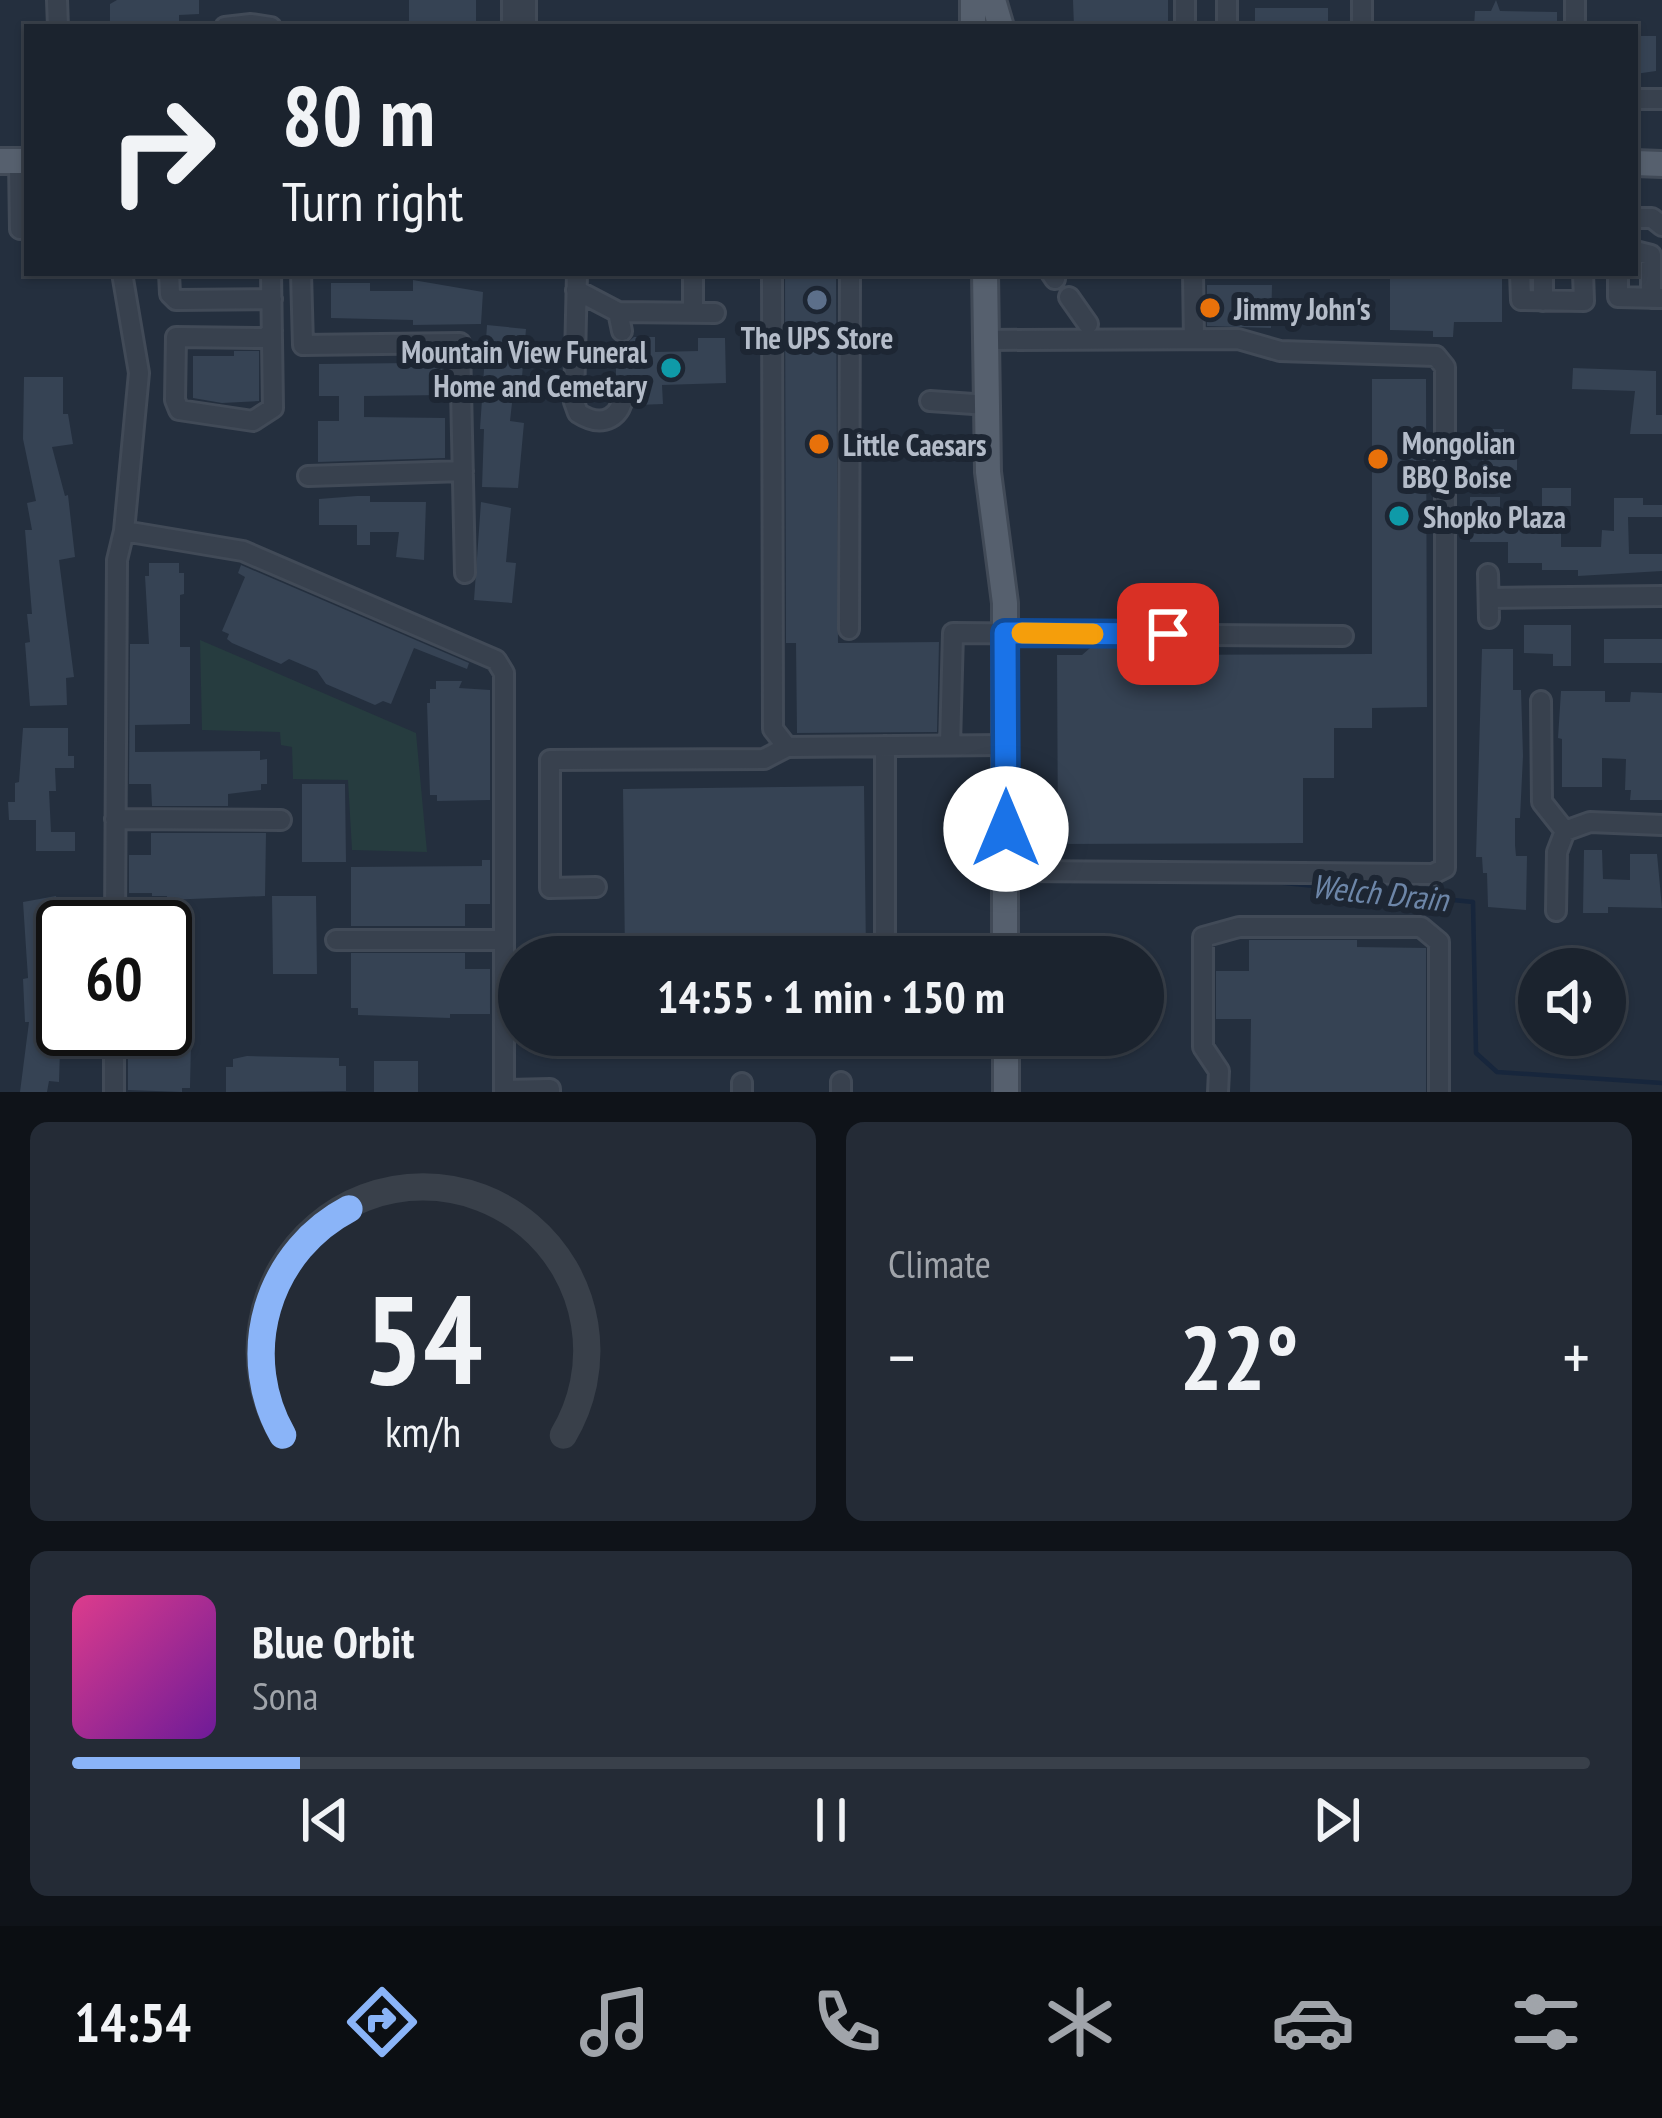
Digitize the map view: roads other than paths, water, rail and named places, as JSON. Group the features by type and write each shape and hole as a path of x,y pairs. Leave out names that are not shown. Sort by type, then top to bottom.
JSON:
{"main road":[{"path":"986,276 988,472 1002,564 1005,633 1005,936"},
{"path":"1006,1056 1006,1092"}],"street":[{"path":"15,161 20,230"},
{"path":"1623,297 1656,298 1651,255 1638,252"},
{"path":"115,900 117,560 139,373 123,276"},
{"path":"169,276 170,294 176,300 272,299"},
{"path":"272,276 273,407 253,421 179,410 176,337 265,338 272,332"},
{"path":"301,276 303,344 460,344 466,573"},
{"path":"694,276 694,311"},
{"path":"772,276 773,729 787,747"},
{"path":"849,629 850,276"},
{"path":"1193,276 1194,339"},
{"path":"1520,276 1521,300 1584,301 1583,276"},
{"path":"1543,276 1543,301"},
{"path":"1619,276 1623,297"},
{"path":"1623,297 1628,276"},
{"path":"576,281 620,321 694,311 716,313"},
{"path":"576,281 578,413 596,421 614,418 621,410 624,389"},
{"path":"1069,297 1088,324"},
{"path":"986,340 1238,339 1280,351 1436,356 1445,367 1445,868 1433,874 1006,871"},
{"path":"930,401 988,405"},
{"path":"308,476 463,471"},
{"path":"124,531 243,551 496,661 503,673 504,936"},
{"path":"1488,574 1489,608 1662,596"},
{"path":"950,746 953,633 1343,636"},
{"path":"1541,701 1542,802 1565,831"},
{"path":"596,887 550,888 550,760 764,759 787,747 1005,745"},
{"path":"885,746 885,936"},
{"path":"115,820 281,820"},
{"path":"1556,911 1557,852 1565,831 1590,821 1662,825"},
{"path":"1218,1092 1219,1071 1203,1047 1203,937 1239,927 1421,927 1439,942 1439,1092"},
{"path":"336,940 498,940"},
{"path":"114,1056 114,1092"},
{"path":"504,1056 504,1091 550,1092"}],"waterway":[{"name":"Welch Drain","path":"1266,881 1473,902 1476,1053 1497,1072 1662,1083"}],"place":[{"name":"The UPS Store","path":"817,300"},
{"name":"Jimmy John's","path":"1210,308"},
{"name":"Mountain View Funeral Home and Cemetary","path":"671,368"},
{"name":"Little Caesars","path":"819,444"},
{"name":"Mongolian BBQ Boise","path":"1378,459"},
{"name":"Shopko Plaza","path":"1399,516"}]}
